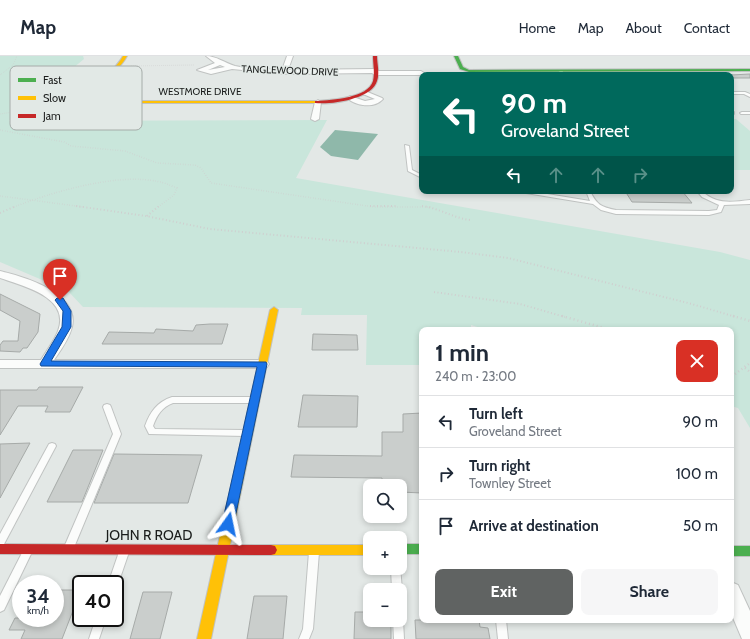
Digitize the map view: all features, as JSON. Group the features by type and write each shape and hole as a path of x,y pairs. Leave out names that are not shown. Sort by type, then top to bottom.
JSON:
{"street":[{"path":"119,66 125,56"},
{"name":"TANGLEWOOD DRIVE","path":"209,56 219,64 231,68 253,71 419,73"},
{"path":"284,72 290,56"},
{"path":"365,93 374,87 375,56"},
{"path":"456,56 461,68 467,72"},
{"path":"219,64 200,70 211,72 231,68"},
{"path":"660,72 750,70"},
{"path":"350,98 366,103 377,102 380,99 365,93"},
{"name":"WESTMORE DRIVE","path":"142,102 318,102 350,98 365,93"},
{"path":"315,119 318,102"},
{"path":"0,274 53,295 64,305 68,319 66,327 45,364"},
{"path":"204,639 274,310"},
{"path":"0,364 262,364"},
{"name":"JOHN R ROAD","path":"0,548 363,550"},
{"path":"407,549 419,549"},
{"path":"734,551 750,551"},
{"path":"734,598 750,633"}],"lane":[{"path":"734,93 745,93 750,96"},
{"path":"742,113 750,113"},
{"path":"408,146 410,171 419,176"},
{"path":"538,194 594,203"},
{"path":"590,194 594,203 602,209 616,212 709,213 719,211 722,204"},
{"path":"702,194 722,204 750,202"},
{"path":"248,433 152,432 149,426 157,409 163,403 172,400 254,400"},
{"path":"68,549 117,434 107,407"},
{"path":"0,543 52,446"},
{"path":"0,608 28,549"},
{"path":"116,575 125,549"},
{"path":"304,639 308,629 315,549"},
{"path":"501,623 503,639"},
{"path":"94,639 98,627"},
{"path":"398,627 399,639"}],"path":[{"path":"12,66 17,56"},
{"path":"127,66 199,65"},
{"path":"0,75 10,67"},
{"path":"0,114 10,112"},
{"path":"0,130 23,132 35,137 64,142 71,146 125,151 157,162 195,165 201,168 211,183 290,196 374,207 418,206 436,208 456,218 470,220"},
{"path":"0,213 83,185 135,178 169,183 177,188 174,195 146,216"},
{"path":"0,196 146,216 226,230 461,252 508,258 692,304 750,321"},
{"path":"434,292 520,304 600,327"},
{"path":"734,374 745,368 750,363"},
{"path":"745,368 750,372"}],"shaded area":[{"path":"0,56 83,56 84,59 76,66 10,66 10,130 142,130 142,121 327,120 296,178 720,252 750,260 750,428 738,408 734,407 734,327 477,327 471,325 471,327 419,327 419,365 366,365 367,315 301,315 302,308 83,307 68,291 0,262"},
{"path":"734,119 750,131 750,170 734,170"},
{"path":"335,130 378,134 358,160 331,156 320,147"}],"building":[{"path":"750,74 750,78 734,78 734,75"},
{"path":"627,194 684,194 692,203 632,202"},
{"path":"0,294 40,314 38,332 27,348 23,348 20,352 0,351 0,345 3,341 18,341 20,321 0,310"},
{"path":"228,324 222,344 102,344 109,332 154,333 156,329 193,331 196,325"},
{"path":"313,334 357,335 358,350 312,350"},
{"path":"39,387 83,387 70,412 45,412 48,406 18,406 0,435 0,390 37,390"},
{"path":"303,395 358,396 357,427 298,427"},
{"path":"419,413 419,493 407,492 407,479 291,477 294,455 382,456 382,432 403,432 403,414"},
{"path":"30,443 0,498 0,444"},
{"path":"73,450 103,450 82,502 47,502"},
{"path":"114,454 202,455 188,503 94,503"},
{"path":"64,590 72,590 72,613 62,639 21,639 25,630 9,630 12,624 12,627 64,627"},
{"path":"143,592 172,592 160,639 130,639"},
{"path":"254,596 287,596 283,639 247,639"},
{"path":"355,612 363,612 363,627 391,627 391,639 354,639"},
{"path":"415,620 419,620 419,623 479,623 480,627 488,628 490,639 416,639"}],"traffic: fast":[{"path":"456,56 461,68 469,71 750,70"},
{"path":"407,549 419,549"},
{"path":"734,551 750,551"}],"traffic: slow":[{"path":"118,66 125,56"},
{"path":"142,102 317,102"},
{"path":"204,639 274,310"},
{"path":"271,550 363,550"}],"traffic: jam":[{"path":"317,102 357,96 370,89 376,78 375,56"},
{"path":"0,549 271,550"}],"route":[{"path":"60,300 67,311 68,319 62,336 45,364 262,364 228,524"}]}
